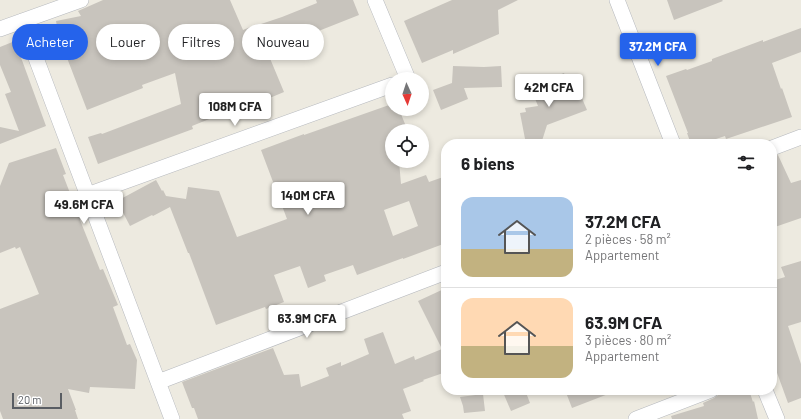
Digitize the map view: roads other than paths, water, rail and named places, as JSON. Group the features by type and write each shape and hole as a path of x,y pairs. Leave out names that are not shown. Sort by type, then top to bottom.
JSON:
{"street":[{"path":"0,29 81,0"},
{"path":"376,0 405,72"},
{"path":"617,0 671,139"},
{"path":"22,21 172,419"},
{"path":"87,195 385,88"},
{"path":"777,146 801,137"},
{"path":"158,382 441,274"},
{"path":"636,419 698,395"},
{"path":"767,395 778,419"}]}
